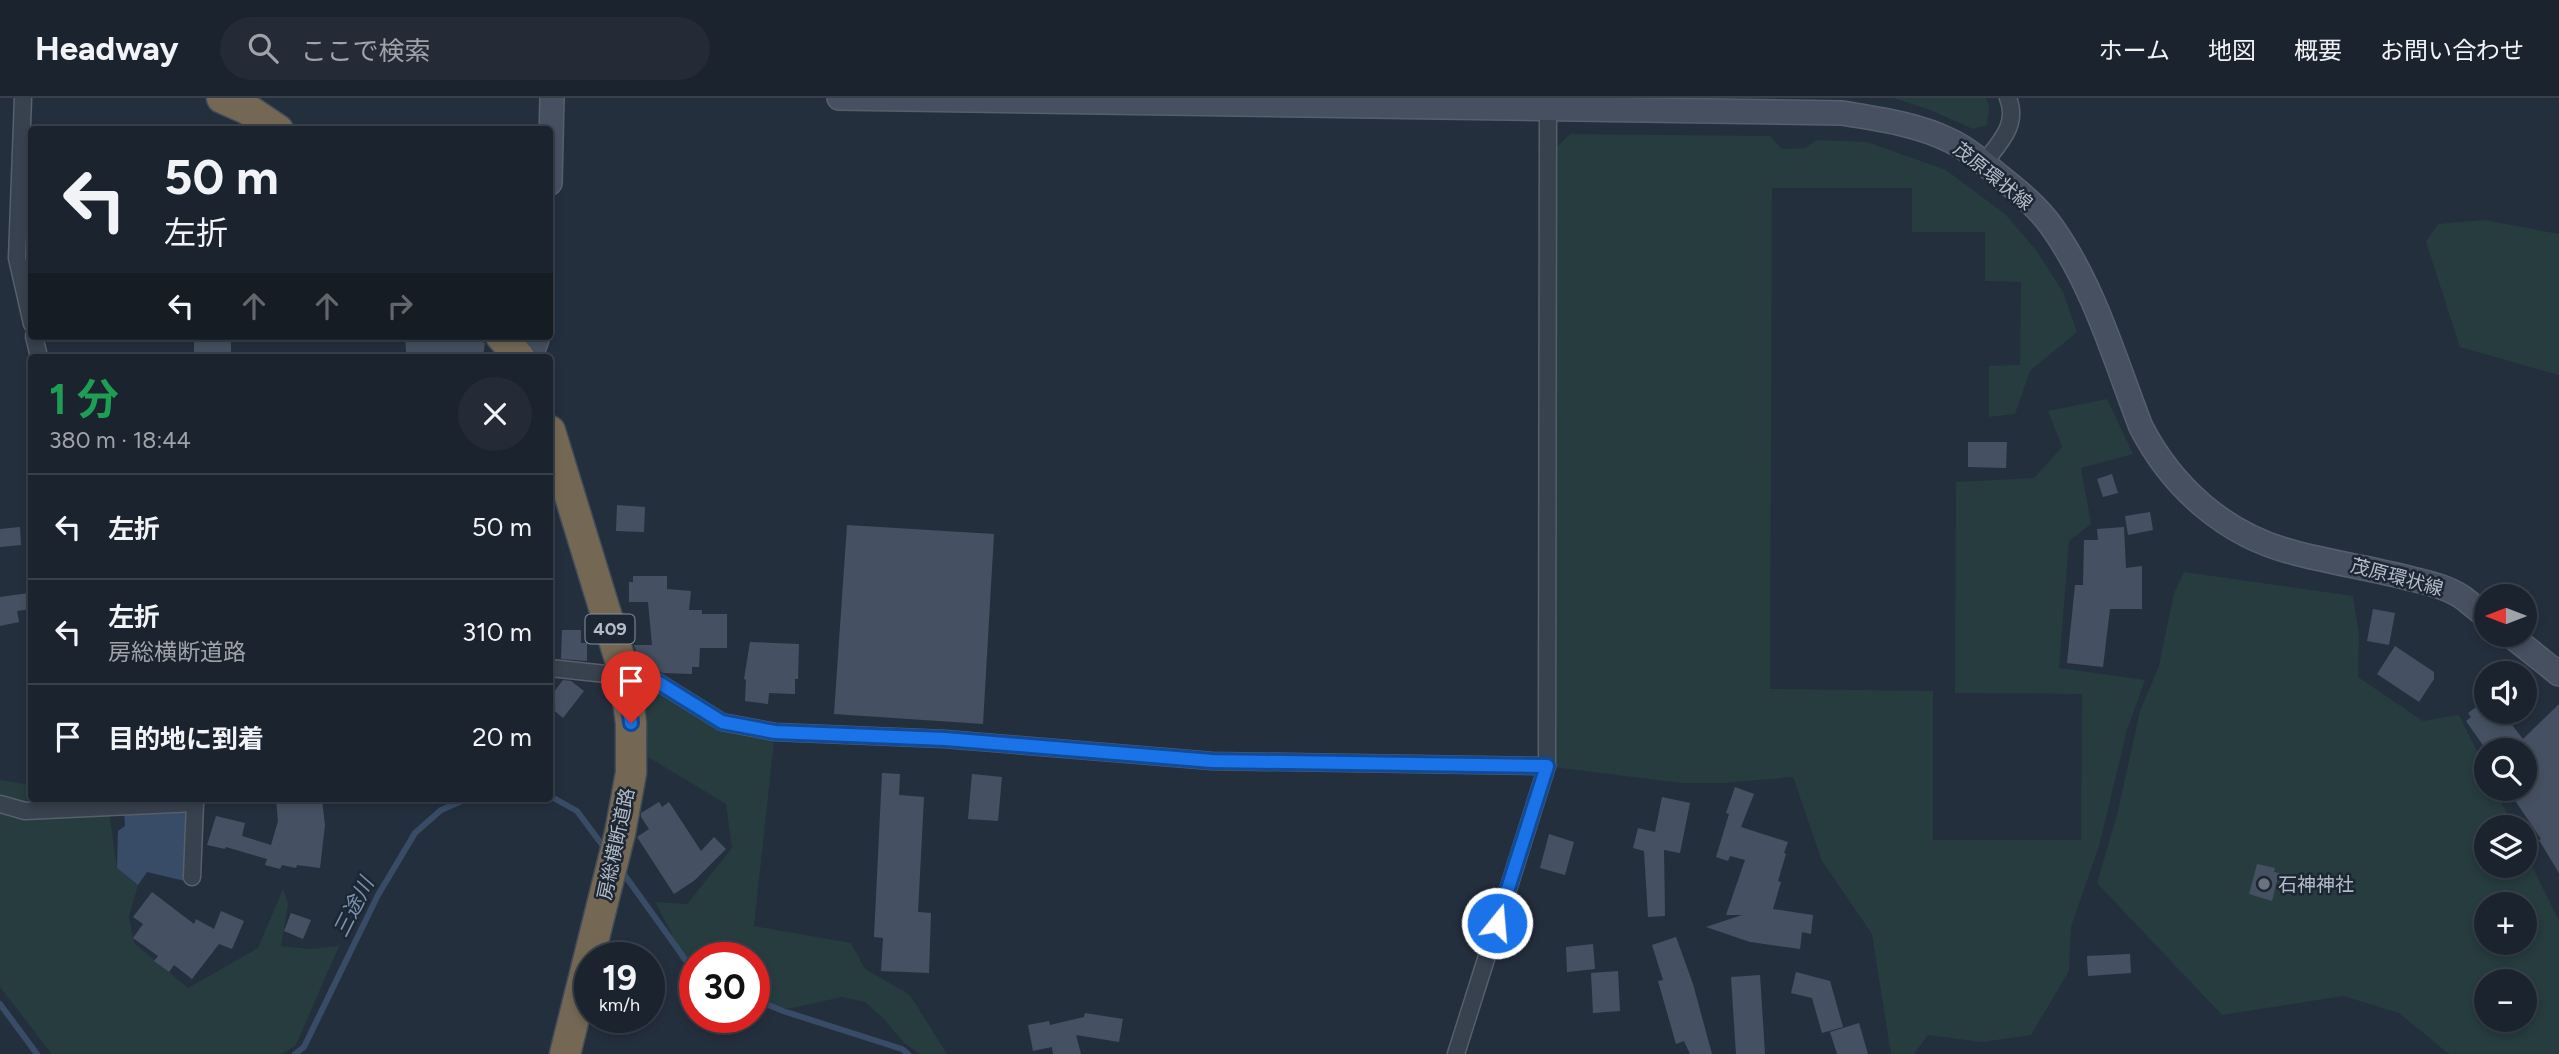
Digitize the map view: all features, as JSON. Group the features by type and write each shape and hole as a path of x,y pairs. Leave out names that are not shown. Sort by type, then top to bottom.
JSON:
{"highway":[{"path":"222,98 247,109 272,126"},
{"path":"504,340 516,354"},
{"name":"房総横断道路","path":"553,441 625,676 631,723 631,773 620,832 565,1054"}],"main road":[{"path":"551,126 552,98"},
{"name":"茂原環状線","path":"839,98 1548,103 1842,113 1890,121 1950,141 1984,163 2022,195 2051,225 2078,269 2146,437 2164,466 2196,501 2230,526 2290,552 2369,567 2439,586 2460,596 2474,607"},
{"path":"2526,648 2559,674"}],"street":[{"path":"23,98 17,258 28,306"},
{"path":"1984,163 2010,129 2008,98"},
{"path":"1456,1054 1547,766 1548,103"},
{"path":"553,668 656,681 722,722 775,732 945,739 1212,761 1547,766"},
{"path":"0,804 25,811 179,802"},
{"path":"192,877 196,802"}],"green space":[{"path":"1893,98 1986,98 1989,106 1987,125 1973,129 1928,109"},
{"path":"1570,134 1770,136 1782,149 1805,148 1817,140 1867,142 1946,170 2005,214 2036,250 2063,292 2077,332 2030,371 2015,414 1989,417 1989,366 2020,365 2021,282 1985,281 1985,232 1912,232 1912,188 1772,188 1770,689 1933,691 1933,840 2081,840 2082,694 1955,693 1956,482 2034,478 2062,447 2048,411 2107,399 2133,454 2081,468 2091,524 2069,541 2059,668 2145,680 2127,730 2099,846 2071,927 2069,971 2031,1035 1982,1042 1928,1035 1914,1054 1891,1054 1872,934 1822,861 1793,777 1724,783 1681,783 1553,767 1553,151"},
{"path":"2484,220 2559,234 2559,375 2460,347 2426,242 2438,224"},
{"path":"2184,572 2353,596 2359,635 2358,677 2423,721 2459,715 2474,746 2474,801 2501,801 2508,815 2474,815 2474,878 2537,876 2559,921 2559,1054 2449,1054 2399,1013 2343,996 2222,1015 2097,883 2117,815 2140,711 2159,666 2174,593"},
{"path":"644,681 774,740 754,926 851,943 865,969 910,995 947,1054 920,1054 904,1043 865,1002 842,997 792,1008 770,1007 770,942 679,942 679,957 671,932 655,902 687,904 732,848 726,804 648,757"},
{"path":"0,780 28,785 28,802 108,802 117,868 138,885 129,916 134,943 188,988 258,948 283,889 288,904 281,946 310,949 339,946 296,1045 282,1054 52,1054 0,987"}],"water":[{"path":"181,808 189,813 185,881 147,872 138,885 117,868 118,831 125,826 124,811"}],"building":[{"path":"405,340 482,340 485,343 483,354 406,352"},
{"path":"194,341 231,341 231,354 194,354"},
{"path":"1968,442 2007,442 2006,468 1968,467"},
{"path":"2112,474 2118,493 2103,497 2097,479"},
{"path":"617,505 645,507 644,532 616,531"},
{"path":"2150,512 2153,530 2128,535 2125,516"},
{"path":"847,525 994,534 983,724 834,714"},
{"path":"20,527 21,545 0,547 0,529"},
{"path":"2124,527 2126,568 2142,566 2142,609 2110,609 2103,667 2067,663 2075,585 2083,585 2084,540 2098,540 2097,529"},
{"path":"633,576 667,576 667,589 691,591 689,610 702,610 702,614 727,614 727,648 700,648 699,667 692,667 692,674 663,673 639,663 634,645 652,645 648,602 629,602 629,582 633,582"},
{"path":"28,593 28,609 17,611 19,622 0,626 0,597"},
{"path":"2373,609 2395,613 2389,645 2367,641"},
{"path":"562,630 581,630 581,643 587,643 587,661 561,659"},
{"path":"750,642 799,644 795,694 769,693 768,704 745,701 744,679"},
{"path":"2395,646 2434,672 2434,679 2419,702 2377,674"},
{"path":"563,680 571,681 584,691 563,718 553,710 553,693"},
{"path":"2559,704 2559,873 2539,840 2537,815 2525,815 2515,801 2537,801 2537,738 2524,738"},
{"path":"2474,709 2474,724 2511,724 2522,738 2478,738 2466,721 2471,717 2468,713"},
{"path":"882,773 900,774 899,795 924,797 918,912 931,913 929,973 881,971 883,938 874,937"},
{"path":"972,774 1002,777 998,821 968,819"},
{"path":"1735,787 1754,794 1741,827 1788,842 1773,909 1813,915 1811,934 1802,932 1800,949 1750,942 1706,927 1742,915 1726,915 1745,860 1730,856 1728,861 1716,857"},
{"path":"1662,797 1690,803 1680,853 1664,850 1665,916 1648,917 1644,851 1633,848 1638,828 1655,832"},
{"path":"276,802 322,802 325,825 320,868 282,865 280,869 265,865 267,859 226,847 207,845 216,816 245,823 242,836 271,845 278,821"},
{"path":"659,802 662,807 669,802 701,851 714,837 726,849 695,880 674,894 637,837 649,829 641,813"},
{"path":"1549,834 1574,842 1565,875 1540,868"},
{"name":"石神神社","path":"2257,864 2275,868 2274,872 2279,873 2272,901 2249,894"},
{"path":"152,892 194,924 196,919 214,929 221,911 244,921 232,949 219,944 192,979 174,965 169,972 154,961 158,956 133,938 143,924 133,917"},
{"path":"291,913 311,920 303,939 284,931"},
{"path":"1676,937 1693,984 1712,1054 1690,1054 1684,1041 1676,1044 1658,981 1663,980 1652,945"},
{"path":"1593,944 1595,969 1567,972 1566,947"},
{"path":"2130,954 2131,973 2088,976 2087,956"},
{"path":"1618,971 1620,1011 1593,1013 1591,973"},
{"path":"1796,972 1830,981 1843,1027 1822,1033 1812,998 1791,993"},
{"path":"1760,975 1765,1054 1736,1054 1731,977"},
{"path":"1085,1013 1123,1019 1119,1042 1076,1035 1081,1054 1053,1054 1052,1047 1033,1051 1028,1025 1049,1021 1050,1025 1084,1017"},
{"path":"1859,1023 1868,1054 1837,1054 1830,1032"}],"waterway":[{"name":"三途川","path":"553,798 577,811 606,850"},
{"name":"三途川","path":"295,1054 304,1047 378,895 415,833 441,810 460,802"},
{"name":"三途川","path":"621,870 679,951"},
{"name":"三途川","path":"0,1004 37,1054"},
{"name":"三途川","path":"770,1006 902,1049 908,1054"}],"place":[{"name":"石神神社","path":"2264,884"}],"route":[{"path":"631,723 625,676 656,681 722,722 775,732 945,739 1212,761 1547,766 1497,923"}]}
